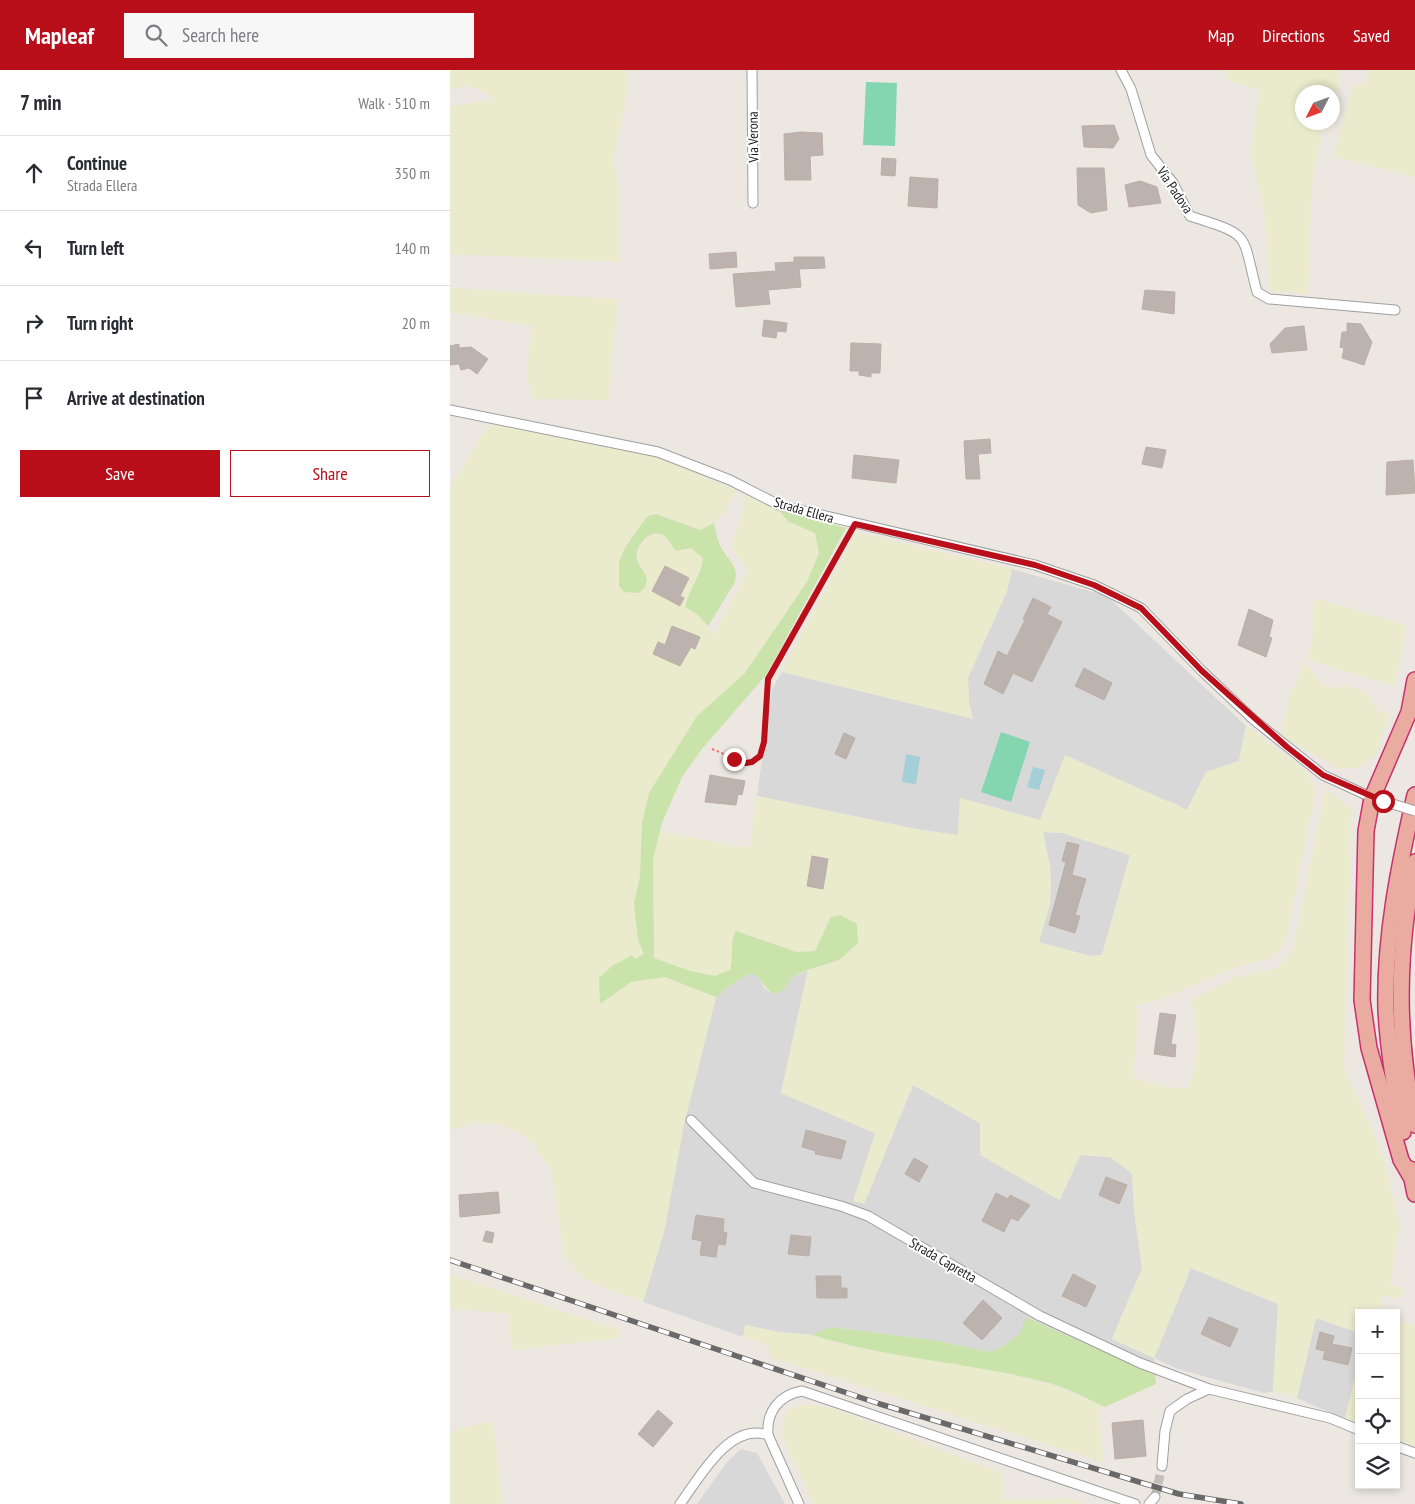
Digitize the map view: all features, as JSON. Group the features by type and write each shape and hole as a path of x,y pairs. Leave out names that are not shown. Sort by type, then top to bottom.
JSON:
{"highway":[{"path":"1411,1177 1401,1160 1369,1048 1362,1000 1366,831 1409,712 1415,680"},
{"path":"1415,794 1393,902 1386,1010 1392,1077 1415,1194"},
{"path":"1415,862 1405,912 1400,976 1401,1029 1406,1080 1415,1125"}],"street":[{"name":"Via Verona","path":"752,70 754,203"},
{"name":"Via Padova","path":"1121,70 1131,89 1151,155 1173,183 1190,216 1237,232 1248,251 1257,292 1268,299 1395,310"},
{"name":"Strada Ellera","path":"450,410 658,452 730,480 779,505 1035,565 1094,585 1141,608 1202,671 1287,747 1323,775 1377,799 1415,811"},
{"name":"Strada Capretta","path":"691,1120 754,1183 842,1206 868,1216 1040,1316 1140,1363 1209,1389 1330,1418 1355,1428"},
{"path":"1162,1466 1165,1431 1170,1411 1187,1399 1209,1389"},
{"path":"799,1504 768,1435 768,1421 773,1408 782,1398 802,1391 1135,1504"},
{"path":"680,1504 709,1466 734,1438 747,1433 768,1435"},
{"path":"1400,1447 1415,1453"}],"path":[{"path":"712,750 746,763 752,762 760,756 764,742 768,679 855,524"}],"shaded area":[{"path":"1012,569 1107,596 1246,726 1239,761 1206,772 1187,810 1170,801 1040,820 960,798 958,835 921,830 757,796 772,689 782,672 973,718 969,704 968,678 1007,591"},
{"path":"1043,832 1063,833 1130,855 1102,955 1090,956 1039,942 1050,904 1051,880"},
{"path":"808,970 781,1093 875,1133 864,1204 913,1085 980,1123 1060,1200 1080,1155 1110,1157 1132,1173 1134,1210 1142,1268 1112,1339 1154,1358 1155,1375 1027,1317 1021,1332 1004,1346 990,1352 933,1340 831,1327 812,1335 779,1332 746,1325 743,1337 643,1302 664,1232 684,1124 716,997 738,980 752,973 758,976 765,989 773,994 784,990 791,978"},
{"path":"1191,1268 1278,1304 1273,1391 1264,1393 1178,1369 1154,1358"},
{"path":"1316,1318 1355,1332 1355,1377 1345,1419 1297,1398"},
{"path":"741,1449 757,1453 785,1504 697,1504 727,1462"}],"green space":[{"path":"450,70 626,70 628,90 613,158 620,198 620,262 450,254 450,107 494,99 481,90 467,86 450,89"},
{"path":"1227,70 1337,70 1340,79 1338,85 1295,85 1295,130 1324,130 1319,143 1311,192 1308,294 1270,291 1265,217 1251,153 1259,90 1226,80"},
{"path":"1368,70 1415,70 1415,177 1333,156 1353,84 1364,85"},
{"path":"866,82 897,83 895,146 863,145"},
{"path":"450,288 617,299 609,400 534,399 526,378 532,326 450,312"},
{"path":"498,425 657,456 737,491 724,513 707,528 700,530 685,526 664,515 643,522 619,578 619,586 645,572 637,558 637,551 646,538 652,534 660,534 667,538 670,545 683,551 691,548 703,558 703,565 692,585 685,607 704,620 713,636 747,573 745,566 731,548 741,519 745,495 777,509 789,522 815,533 819,553 807,582 745,674 697,716 642,823 640,876 634,904 638,940 644,954 635,960 632,955 612,966 599,979 600,1004 631,982 665,977 716,997 684,1124 664,1232 643,1302 585,1280 565,1256 551,1172 534,1144 516,1131 495,1124 473,1123 450,1130 450,488 487,427"},
{"path":"777,509 846,528 766,675 702,749 682,777 662,823 653,860 654,958 690,971 715,976 730,970 733,940 736,931 797,952 815,951 831,917 840,915 857,924 858,943 839,960 804,971 791,978 784,990 773,994 752,973 738,980 716,997 665,977 631,982 600,1004 599,978 612,966 632,955 635,959 644,954 638,940 634,904 640,876 642,823 649,793 697,716 745,673 807,582 819,553 815,533 789,522"},
{"path":"656,514 700,530 714,523 720,544 735,569 736,578 708,626 698,615 685,607 703,558 691,548 676,551 663,535 655,533 647,537 638,549 637,559 647,580 645,587 639,593 624,592 619,586 619,562 625,548 648,516"},
{"path":"856,532 1012,569 1007,591 968,678 969,704 973,719 782,672"},
{"path":"1314,598 1406,625 1395,686 1308,660 1314,630"},
{"path":"1305,663 1324,685 1335,689 1345,685 1367,693 1377,711 1389,713 1377,753 1358,768 1340,769 1281,735 1288,700"},
{"path":"1246,726 1303,768 1314,785 1315,794 1286,937 1281,950 1272,958 1233,968 1170,996 1133,1007 1139,1011 1133,1074 1136,1079 1168,1087 1187,1089 1194,1072 1198,1043 1193,1008 1190,1001 1234,977 1273,969 1284,962 1293,949 1326,789 1351,809 1344,1067 1380,1148 1400,1224 1390,1285 1404,1288 1400,1299 1382,1295 1380,1309 1355,1309 1355,1332 1316,1318 1297,1398 1273,1391 1278,1304 1191,1268 1154,1358 1112,1339 1142,1268 1134,1210 1132,1174 1111,1157 1080,1155 1059,1200 980,1155 980,1123 913,1085 864,1204 853,1201 875,1133 781,1093 808,970 839,960 858,943 857,924 840,915 831,917 815,951 797,952 736,931 732,937 733,959 730,970 715,976 690,971 654,958 653,860 660,832 750,848 757,796 921,830 958,835 960,798 1040,820 1065,755 1187,810 1206,772 1239,761","holes":["1043,832 1063,833 1130,855 1102,955 1090,956 1039,942 1050,904 1051,880"]},
{"path":"1001,732 1030,742 1011,802 981,792"},
{"path":"450,1274 621,1330 619,1338 512,1350 508,1314 450,1308"},
{"path":"1026,1317 1155,1375 1156,1384 1105,1407 1049,1383 990,1370 871,1350 812,1335 831,1327 933,1340 990,1352 1004,1346 1021,1332"},
{"path":"1400,1320 1414,1325 1415,1330 1415,1446 1400,1441"},
{"path":"745,1325 779,1332 812,1335 849,1346 978,1367 1051,1384 1105,1407 1099,1410 1103,1462 769,1357 769,1346 743,1337"},
{"path":"1355,1377 1355,1424 1345,1419"},
{"path":"806,1404 835,1409 1001,1473 1004,1500 1074,1499 1083,1504 814,1504 781,1434 787,1410"},
{"path":"493,1421 503,1504 450,1504 450,1433 460,1428"}],"water":[{"path":"906,754 920,757 916,784 902,782"},
{"path":"1033,767 1045,770 1039,790 1027,787"}],"building":[{"path":"1114,125 1119,139 1113,148 1084,147 1082,126"},
{"path":"801,132 822,133 823,155 810,156 811,180 785,180 784,134"},
{"path":"882,158 896,159 895,176 881,175"},
{"path":"1077,168 1104,168 1107,210 1091,213 1078,205"},
{"path":"910,177 938,179 937,208 908,206"},
{"path":"1140,181 1157,187 1161,203 1129,207 1125,185"},
{"path":"736,252 737,267 710,269 709,254"},
{"path":"794,257 824,257 825,268 799,269 801,287 768,290 770,304 736,307 733,274 776,271 775,263 794,262"},
{"path":"1145,290 1175,292 1174,314 1142,309"},
{"path":"764,320 787,323 786,332 777,331 776,338 762,336"},
{"path":"1347,323 1361,324 1372,342 1364,365 1342,358 1344,348 1340,347 1342,332 1347,332"},
{"path":"1304,326 1307,350 1272,353 1270,344 1285,328"},
{"path":"851,343 881,344 880,373 871,373 871,377 859,375 859,371 850,371"},
{"path":"459,344 459,348 471,347 488,359 477,374 469,368 461,370 459,364 450,365 450,346"},
{"path":"990,439 991,453 978,454 980,479 966,479 964,441"},
{"path":"1146,447 1166,450 1162,468 1142,464"},
{"path":"854,455 899,460 896,483 852,478"},
{"path":"1413,460 1415,493 1386,495 1387,462"},
{"path":"665,566 689,578 680,596 684,598 680,606 652,591"},
{"path":"1033,598 1051,607 1047,614 1062,622 1032,682 1013,673 1003,694 984,684 998,651 1007,656 1025,620 1023,619"},
{"path":"1249,609 1273,620 1269,637 1272,638 1266,657 1238,645"},
{"path":"672,626 700,637 695,649 691,647 680,666 653,654 658,642 665,645"},
{"path":"1084,668 1112,683 1104,700 1075,686"},
{"path":"844,733 855,738 846,759 835,754"},
{"path":"710,775 745,781 742,795 738,794 736,805 705,802"},
{"path":"1067,842 1079,845 1072,875 1086,879 1075,915 1080,916 1075,933 1049,925 1066,862 1062,861"},
{"path":"812,856 828,859 823,889 807,886"},
{"path":"1160,1013 1176,1015 1171,1044 1176,1045 1175,1057 1154,1054"},
{"path":"806,1130 846,1141 841,1159 815,1154 816,1151 802,1147"},
{"path":"914,1158 928,1166 919,1182 905,1174"},
{"path":"1106,1177 1127,1185 1119,1204 1099,1195"},
{"path":"498,1192 500,1213 460,1217 459,1195"},
{"path":"996,1193 1008,1199 1010,1195 1030,1205 1018,1221 1011,1218 1004,1232 982,1221"},
{"path":"696,1215 724,1219 723,1232 727,1233 725,1245 718,1244 716,1257 700,1255 702,1241 692,1239"},
{"path":"486,1231 494,1233 492,1243 483,1241"},
{"path":"791,1235 811,1237 809,1256 788,1254"},
{"path":"1073,1274 1096,1286 1086,1307 1062,1296"},
{"path":"816,1276 841,1276 841,1288 847,1288 847,1298 817,1298"},
{"path":"983,1300 1002,1318 982,1340 963,1323"},
{"path":"1209,1317 1238,1329 1230,1347 1201,1334"},
{"path":"1320,1332 1334,1336 1332,1344 1352,1348 1348,1365 1323,1359 1325,1351 1316,1349"},
{"path":"658,1410 673,1423 653,1447 638,1434"},
{"path":"1143,1420 1146,1456 1115,1459 1112,1423"}],"tunnel":[{"path":"1155,1497 1162,1466"}],"railway":[{"path":"450,1260 880,1404 1179,1494 1241,1504"}],"route":[{"path":"734,759 746,763 752,762 760,756 764,742 768,679 855,524 1035,565 1094,585 1141,608 1202,671 1254,720 1287,747 1323,775 1372,798 1383,801"}]}
